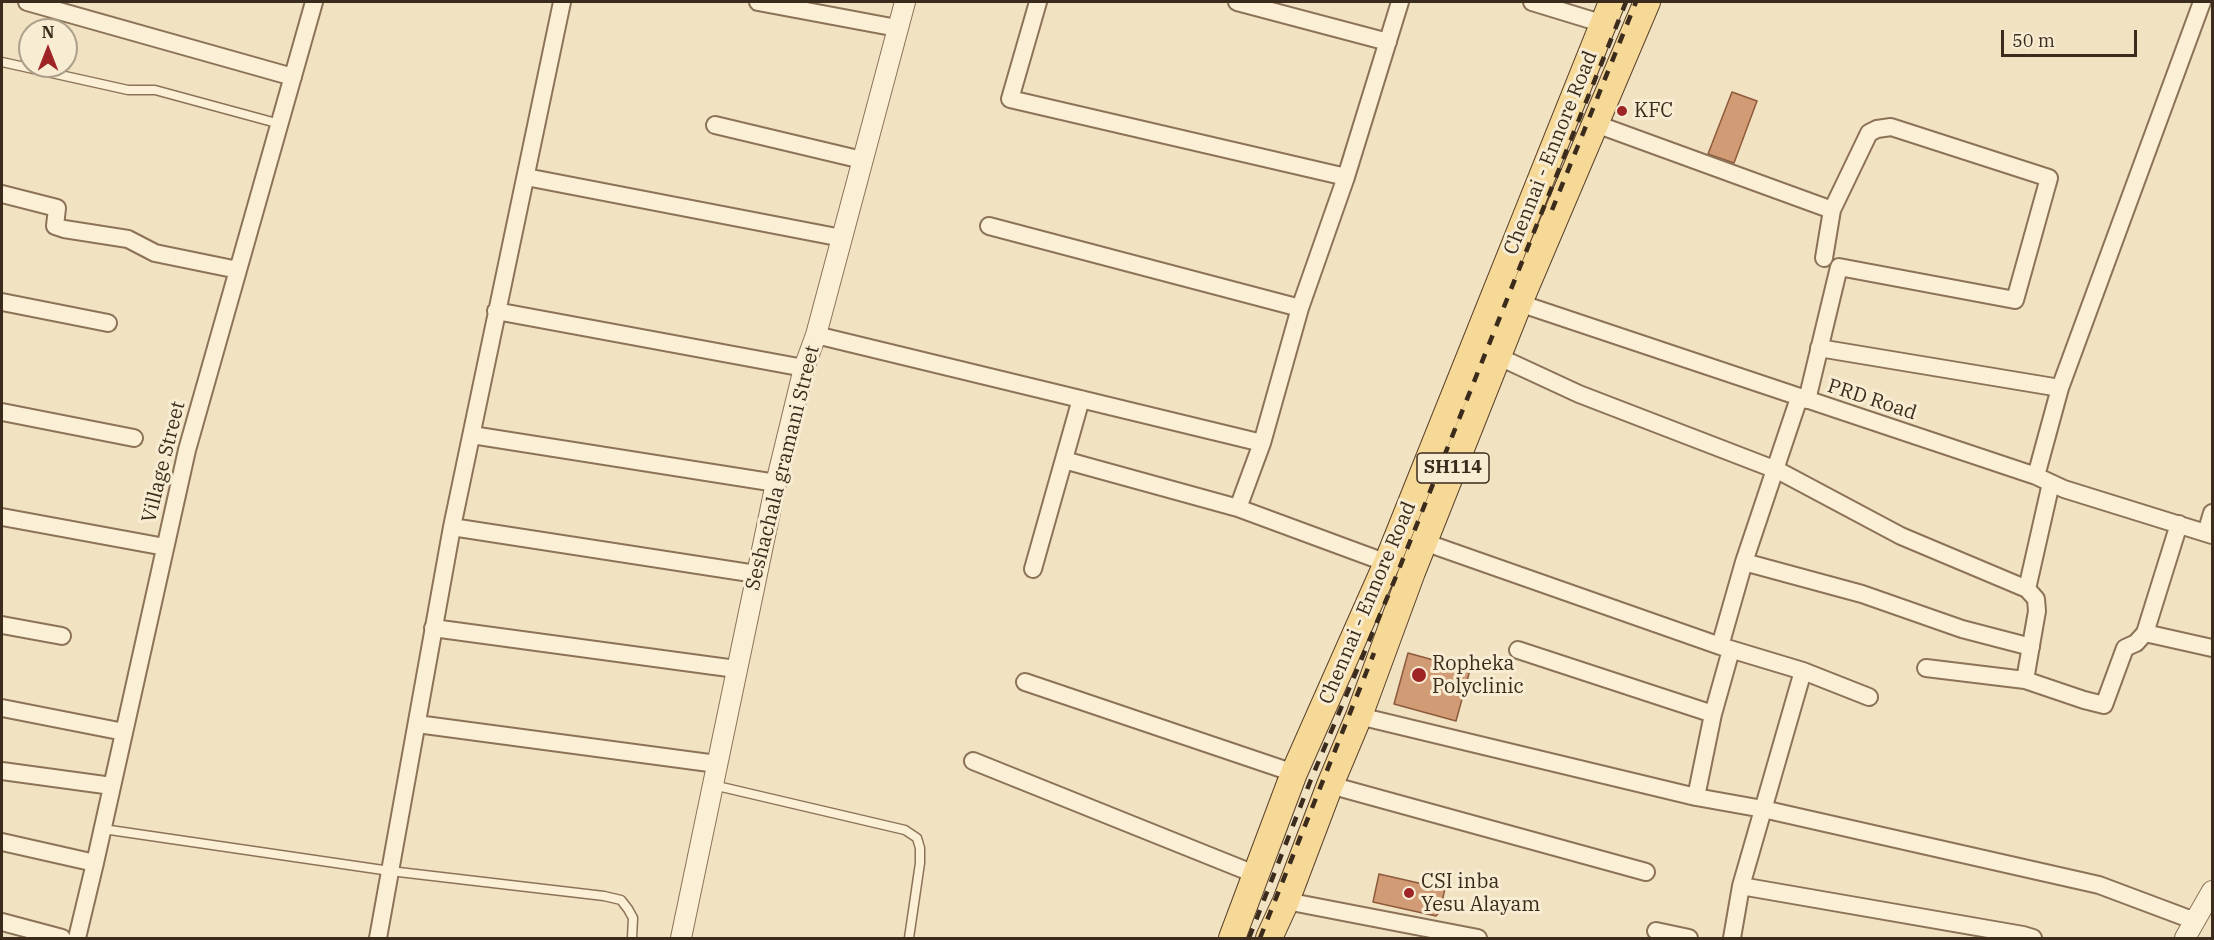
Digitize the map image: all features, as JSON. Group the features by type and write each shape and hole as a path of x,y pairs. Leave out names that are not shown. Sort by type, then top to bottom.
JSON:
{"main road":[{"name":"Chennai - Ennore Road","path":"1269,939 1359,716 1497,356 1647,2"},
{"name":"Chennai - Ennore Road","path":"1232,939 1294,773 1387,563 1608,13"}],"street":[{"path":"27,2 293,77"},
{"name":"Village Street","path":"77,939 188,450 314,2"},
{"path":"378,939 452,527 562,2"},
{"path":"758,2 897,28"},
{"name":"Seshachala gramani Street","path":"681,939 776,483 804,368 816,335 905,2"},
{"path":"1038,2 1010,99 1346,177"},
{"path":"1237,2 1388,42"},
{"path":"1238,508 1262,443 1300,308 1346,177 1400,2"},
{"path":"1532,2 1608,13"},
{"path":"2027,589 2061,388 2202,2"},
{"path":"1596,124 1832,210"},
{"path":"715,125 862,160"},
{"path":"1696,797 1744,562 1775,469 1803,399 1819,348 1839,267 2015,300 2049,178 1891,128 1877,129 1869,133 1832,210 1824,258"},
{"path":"526,177 842,238"},
{"path":"2,194 57,208 55,226 64,229 128,239 155,253 238,270"},
{"path":"989,226 1300,308"},
{"path":"2,302 108,323"},
{"name":"PRD Road","path":"1519,303 2044,479 2064,489 2209,534"},
{"path":"496,311 804,368"},
{"path":"816,335 1262,443"},
{"path":"1819,348 2061,388"},
{"path":"1497,356 1579,394 1775,469 1901,536 2027,589 2036,599 2037,611 2025,680"},
{"path":"1033,569 1081,399"},
{"path":"2,412 134,438"},
{"path":"472,435 776,483"},
{"path":"1064,460 1238,508 1387,563"},
{"path":"2209,534 2212,513"},
{"path":"2,517 165,547"},
{"path":"1926,668 2025,680 2104,705 2125,648 2136,643 2145,633 2179,524"},
{"path":"452,527 756,574"},
{"path":"1424,542 1726,648 1803,671 1869,697"},
{"path":"1744,562 1862,594 1962,629 2031,647"},
{"path":"2,625 62,636"},
{"path":"433,628 736,669"},
{"path":"2145,633 2212,648"},
{"path":"1518,650 1713,714"},
{"path":"1732,939 1741,886 1803,671"},
{"path":"1025,682 1294,773"},
{"path":"2,708 124,732"},
{"path":"1359,716 1696,797 1763,809 2099,885 2195,921"},
{"path":"417,724 717,764"},
{"path":"973,761 1257,874"},
{"path":"2,771 112,786"},
{"path":"1330,785 1646,872"},
{"path":"2,842 95,863"},
{"path":"1741,886 2023,935 2033,939"},
{"path":"2185,939 2212,891"},
{"path":"1286,901 1478,939"},
{"path":"2,922 62,939"},
{"path":"1656,931 1689,939"}],"lane":[{"path":"2,62 128,90 155,90 280,124"},
{"path":"713,785 905,830 917,838 920,863 909,939"},
{"path":"103,829 390,871 604,896 621,900 633,918 632,939"}],"building":[{"path":"1732,92 1757,101 1734,163 1708,154"},
{"path":"1408,653 1470,670 1456,721 1394,704"},
{"name":"CSI inba Yesu Alayam","path":"1379,874 1445,889 1443,897 1446,905 1436,916 1373,902"}],"railway":[{"path":"1249,938 1626,2"},
{"path":"1552,210 1636,2"},
{"path":"1260,938 1374,653"}],"place":[{"name":"KFC","path":"1622,111"},
{"name":"Ropheka Polyclinic","path":"1419,675"},
{"name":"CSI inba Yesu Alayam","path":"1409,893"}]}
